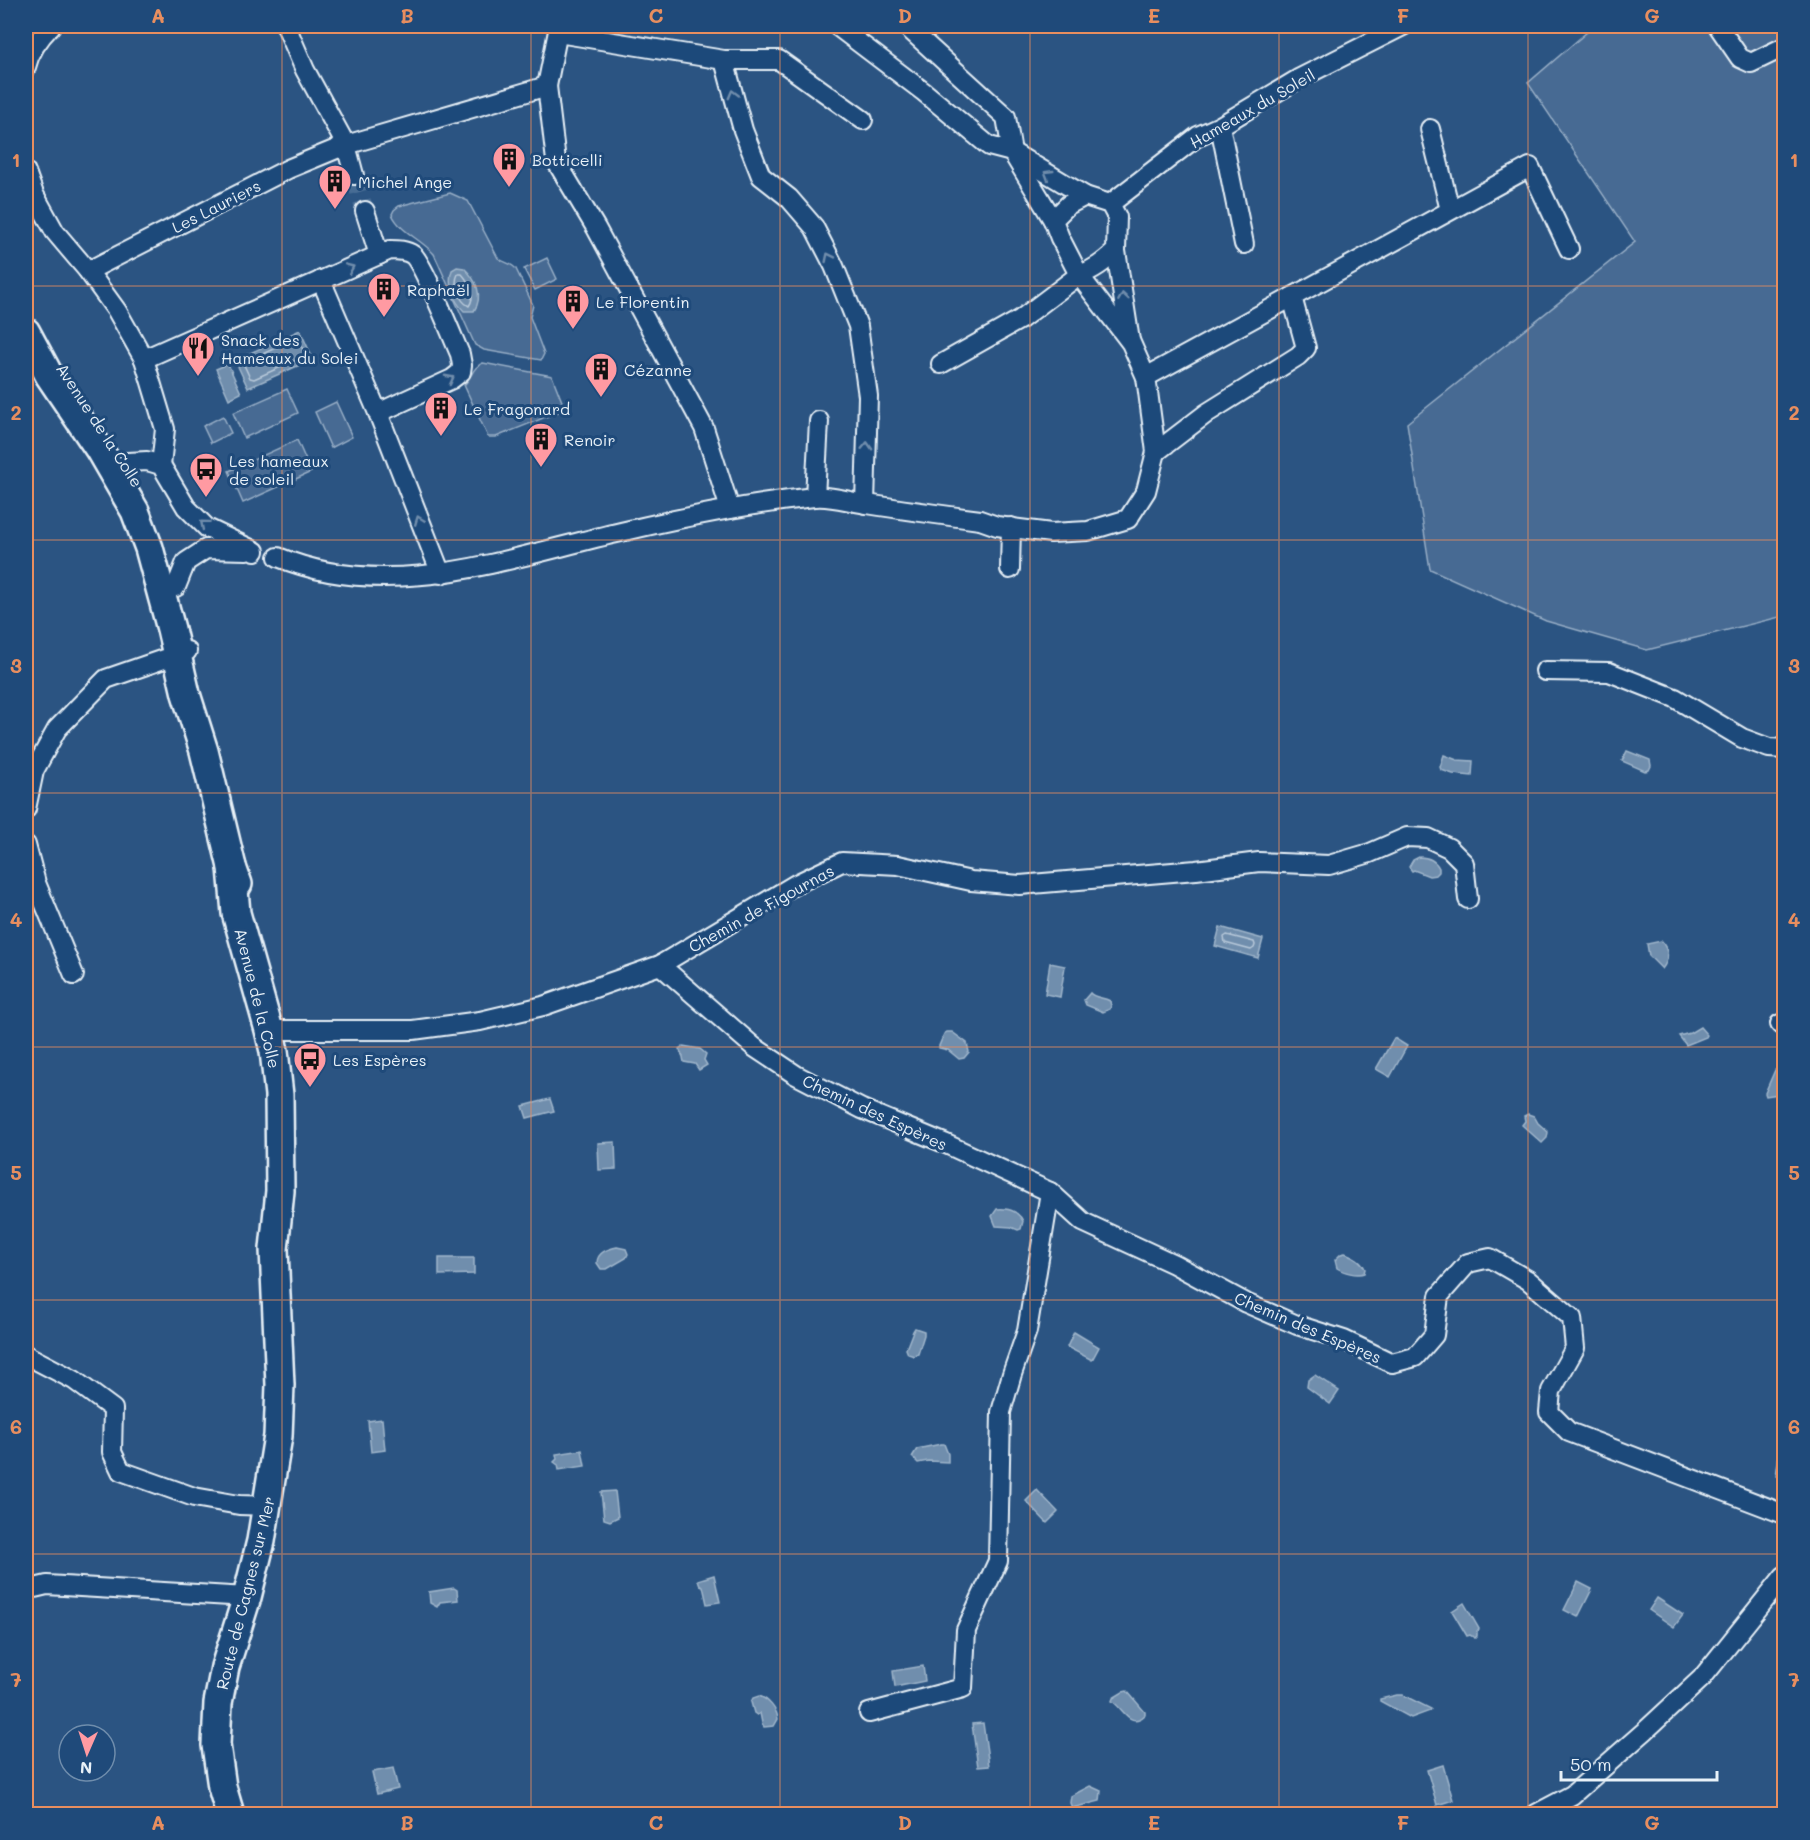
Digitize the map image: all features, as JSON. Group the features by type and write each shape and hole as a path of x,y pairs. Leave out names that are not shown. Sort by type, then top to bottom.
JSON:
{"main road":[{"name":"Avenue de la Colle","path":"26,317 63,366 128,462 152,508 170,557 176,587 183,652"},
{"name":"Avenue de la Colle","path":"26,332 49,375 99,449 135,511 197,692 204,751 232,867 248,909 277,1030 274,1051 279,1095 280,1191"},
{"name":"Route de Cagnes sur Mer","path":"230,1815 222,1787 216,1745 219,1703 225,1667 247,1597 267,1506 278,1436 280,1385 274,1249 280,1191"}],"street":[{"path":"26,67 38,38 51,26"},
{"path":"286,26 305,70 346,145 354,176"},
{"path":"837,26 924,92 988,146 1012,152 1085,196 1110,204 1118,217 1116,251 1131,343"},
{"path":"278,557 322,571 356,575 403,577 441,574 730,509 828,496 865,504 980,520 997,526 1051,533 1088,531 1128,519 1146,491 1156,452 1146,377 1131,343 1079,274 1053,220 1012,152 1006,117 906,26"},
{"name":"Hameaux du Soleil","path":"1110,204 1198,136 1220,126 1300,78 1403,26"},
{"path":"1718,26 1740,58 1751,63 1785,47"},
{"path":"730,509 704,428 600,235 556,161 547,86 559,29 724,60 779,60 863,120"},
{"path":"724,60 743,130 761,176 789,198 814,227 834,266 858,326 868,396 865,504"},
{"name":"Les Lauriers","path":"88,271 288,169 346,145 547,86"},
{"path":"1220,126 1244,244"},
{"path":"1430,129 1450,210"},
{"path":"1146,377 1530,167 1569,249"},
{"path":"26,172 34,194 55,232 88,271 117,311 144,359 165,429 160,465"},
{"path":"1053,220 1068,205 1085,196"},
{"path":"365,211 379,255"},
{"path":"144,359 390,250 402,250 412,255 418,262 460,354 461,372 457,376 378,413"},
{"path":"941,364 1021,319 1079,274 1101,265 1116,251"},
{"path":"321,280 378,413 441,574"},
{"path":"1156,452 1207,413 1298,356 1306,348 1292,297"},
{"path":"815,497 819,421"},
{"path":"128,462 147,460 160,465 186,507 207,528 255,551 206,549 186,562 176,587"},
{"path":"1010,569 1011,527"},
{"path":"26,809 34,771 57,729 106,679 183,652"},
{"path":"1545,671 1609,672 1675,698 1742,738 1770,748 1785,749"},
{"name":"Chemin de Figournas","path":"277,1030 413,1030 480,1021 543,1006 660,965 795,884 842,862 898,865 971,881 1020,885 1196,870 1259,862 1329,865 1370,853 1407,837 1428,838 1449,848 1464,863 1468,899"},
{"path":"26,845 36,884 74,975"},
{"name":"Chemin des Espères","path":"660,965 754,1047 796,1076 862,1109 944,1143 1050,1192 1083,1222 1174,1264 1246,1303 1297,1325 1344,1340 1392,1363 1414,1357 1434,1335 1439,1296 1468,1263 1490,1258 1528,1280 1572,1318 1575,1348 1551,1390 1549,1412 1569,1432 1785,1515"},
{"path":"869,1713 963,1688 966,1630 998,1561 1001,1412 1027,1331 1050,1192"},
{"path":"26,1355 74,1380 113,1409 112,1452 121,1471 194,1497 239,1505 267,1506"},
{"path":"1536,1815 1572,1795 1702,1678 1785,1576"},
{"path":"26,1590 47,1585 247,1597"}],"shaded area":[{"path":"1594,26 1784,26 1784,616 1647,650 1546,621 1430,569 1407,423 1635,242 1528,83"},
{"path":"450,193 468,201 498,258 516,269 533,305 530,317 544,354 541,360 484,350 475,345 434,254 405,231 392,214 399,206"},
{"path":"547,258 557,279 535,290 524,269"},
{"path":"483,363 552,376 563,404 561,411 496,437 488,437 464,385 477,367"},
{"path":"287,389 298,413 244,438 233,413"},
{"path":"336,402 352,437 331,448 315,412"},
{"path":"223,416 231,433 211,443 203,426"},
{"path":"297,440 311,472 243,503 229,471"}],"water":[{"path":"457,267 464,268 475,282 478,300 474,311 464,311 452,292 450,281 452,270"},
{"path":"300,330 313,359 248,388 235,360"},
{"path":"228,364 241,393 229,399 216,369"},
{"path":"1627,751 1650,760 1649,770 1645,771 1622,761"},
{"path":"1444,755 1457,760 1473,761 1472,776 1441,770"},
{"path":"1419,857 1433,861 1439,868 1439,872 1429,876 1412,871 1409,867 1413,860"},
{"path":"1220,927 1263,939 1258,958 1215,946"},
{"path":"1661,941 1666,948 1667,955 1662,969 1649,956 1647,944"},
{"path":"1050,963 1065,966 1060,997 1045,994"},
{"path":"1090,993 1110,1001 1110,1009 1103,1012 1086,1005 1084,1000"},
{"path":"1700,1027 1707,1035 1706,1037 1686,1045 1679,1036 1690,1033"},
{"path":"947,1032 952,1032 967,1043 969,1052 964,1058 959,1059 948,1050 939,1048"},
{"path":"1394,1038 1407,1046 1390,1077 1376,1069"},
{"path":"683,1046 700,1049 706,1054 704,1060 707,1065 699,1070 695,1064 684,1062 679,1049"},
{"path":"1775,1070 1779,1070 1784,1076 1778,1094 1766,1096 1765,1093"},
{"path":"550,1099 554,1111 527,1118 523,1106"},
{"path":"1528,1114 1534,1116 1548,1132 1547,1138 1542,1143 1522,1125 1525,1121 1524,1116"},
{"path":"615,1142 616,1169 599,1170 598,1143"},
{"path":"997,1209 1009,1210 1018,1215 1023,1221 1021,1229 996,1226 992,1216"},
{"path":"617,1247 626,1249 628,1254 626,1258 607,1269 601,1269 597,1263 599,1256"},
{"path":"1345,1253 1362,1263 1364,1273 1350,1273 1337,1268 1335,1260"},
{"path":"439,1258 474,1258 474,1274 439,1275"},
{"path":"915,1328 924,1331 924,1335 918,1354 914,1356 908,1354 906,1349"},
{"path":"1074,1332 1099,1347 1092,1360 1067,1347"},
{"path":"1315,1375 1339,1391 1330,1404 1307,1387 1308,1380"},
{"path":"382,1419 385,1450 371,1452 368,1421"},
{"path":"944,1444 948,1454 948,1462 918,1463 912,1457 917,1449"},
{"path":"1780,1446 1784,1447 1784,1477 1776,1476"},
{"path":"582,1450 585,1466 559,1470 558,1465 554,1462 557,1459 556,1454"},
{"path":"1037,1490 1058,1512 1047,1523 1026,1501"},
{"path":"615,1491 618,1517 610,1521 604,1519 601,1492"},
{"path":"714,1575 720,1602 707,1604 703,1586 698,1580"},
{"path":"1578,1582 1592,1589 1578,1617 1564,1610"},
{"path":"454,1588 457,1590 458,1600 440,1602 437,1607 430,1603 429,1592"},
{"path":"1657,1598 1683,1615 1674,1627 1649,1610"},
{"path":"1464,1603 1479,1629 1475,1638 1467,1636 1452,1611"},
{"path":"923,1666 925,1681 895,1687 893,1671"},
{"path":"1127,1691 1145,1712 1140,1719 1131,1719 1112,1701 1113,1698"},
{"path":"1403,1695 1431,1709 1411,1718 1380,1701 1380,1699"},
{"path":"759,1696 769,1702 776,1712 778,1719 774,1726 764,1727 760,1713 757,1715 754,1713 751,1702 753,1698"},
{"path":"983,1723 989,1766 978,1767 972,1724"},
{"path":"1443,1765 1453,1800 1437,1805 1427,1770"},
{"path":"393,1768 398,1789 377,1794 372,1772"},
{"path":"1090,1786 1101,1791 1100,1801 1072,1808 1071,1796"}],"tunnel":[{"path":"354,175 365,211"}],"place":[{"name":"Botticelli","path":"509,188"},
{"name":"Michel Ange","path":"335,210"},
{"name":"Raphaël","path":"384,318"},
{"name":"Le Florentin","path":"573,330"},
{"name":"Snack des Hameaux du Solei","path":"198,377"},
{"name":"Cézanne","path":"601,398"},
{"name":"Le Fragonard","path":"441,437"},
{"name":"Renoir","path":"541,468"},
{"name":"Les hameaux de soleil","path":"206,498"},
{"name":"Les Espères","path":"310,1088"}]}
